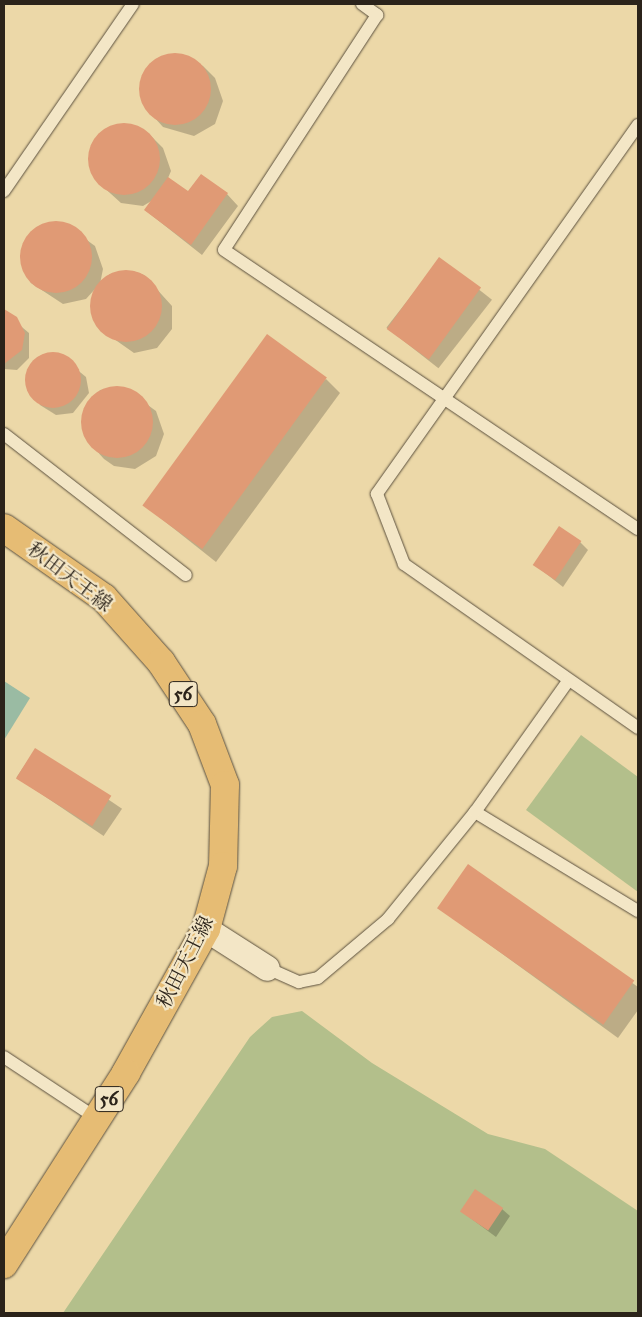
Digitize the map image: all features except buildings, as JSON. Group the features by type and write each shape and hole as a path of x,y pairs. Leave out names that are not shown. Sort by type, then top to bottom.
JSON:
{"main road":[{"name":"秋田天王線","path":"4,528 104,598 160,662 202,724 225,785 223,866 206,929 96,1118 4,1264"}],"street":[{"path":"206,929 268,968"}],"lane":[{"path":"4,191 133,4"},
{"path":"362,4 377,15 224,250 638,529"},
{"path":"638,125 377,494 404,564 568,681 638,728"},
{"path":"4,434 186,575"},
{"path":"268,968 299,982 318,978 388,919 475,812 568,681"},
{"path":"475,812 638,910"},
{"path":"4,1058 96,1118"}],"shaded area":[{"path":"4,681 30,698 4,740"},
{"path":"581,735 638,777 638,892 526,810"},
{"path":"302,1011 372,1063 488,1134 545,1149 638,1211 638,1313 63,1313 250,1037 272,1017"}]}
